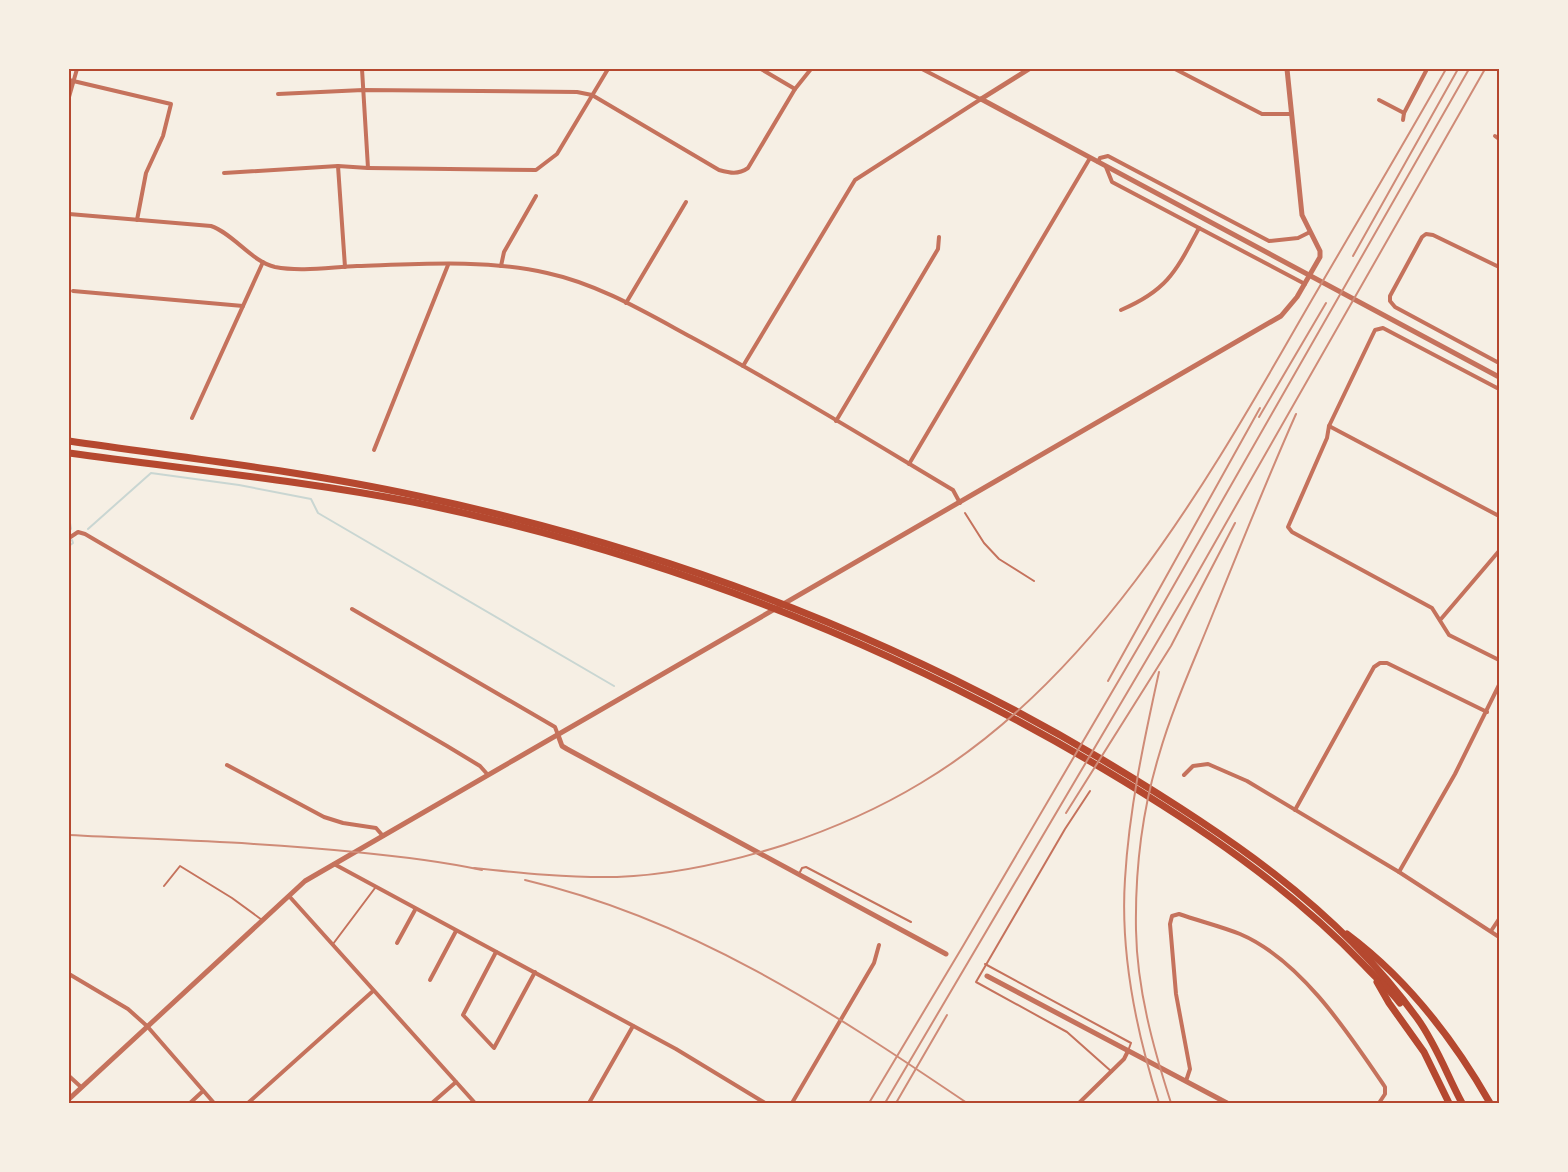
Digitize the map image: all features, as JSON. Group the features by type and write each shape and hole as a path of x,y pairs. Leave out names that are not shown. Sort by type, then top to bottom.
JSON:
{"highway":[{"path":"69,441 365,485 509,516 658,559 765,596 922,663 981,692 1156,792 1216,831 1287,883 1380,962 1442,1029 1490,1103"},
{"path":"69,453 311,484 508,523 677,572 810,622 967,694 1064,746 1153,799 1219,842 1282,889 1331,933 1396,998 1432,1046"},
{"path":"1331,921 1392,986 1418,1018 1460,1103"},
{"path":"1372,974 1389,1003 1424,1052 1449,1103"}],"street":[{"path":"69,97 77,69"},
{"path":"362,69 368,168"},
{"path":"224,173 338,166 536,170 556,154 608,69"},
{"path":"761,69 795,89"},
{"path":"278,94 363,90 577,92 592,95 719,170 731,174 748,168 795,89 811,69"},
{"path":"922,69 1499,377"},
{"path":"743,366 855,180 1029,69"},
{"path":"1175,69 1262,114 1291,114"},
{"path":"69,1099 305,881 1274,321 1290,307 1320,257 1320,251 1302,215 1287,69"},
{"path":"1403,120 1404,113 1427,69"},
{"path":"69,80 171,104 163,136 146,173 137,220"},
{"path":"1379,100 1404,113"},
{"path":"1098,162 1100,158 1108,156 1269,241 1298,238 1310,232"},
{"path":"909,464 1090,158"},
{"path":"338,166 345,267"},
{"path":"1106,167 1112,182 1304,284"},
{"path":"501,266 504,252 536,196"},
{"path":"626,303 686,202"},
{"path":"69,214 211,226 221,230 273,267 501,266 546,272 574,280 626,303 743,366 953,490 960,503"},
{"path":"1121,310 1168,281 1199,228"},
{"path":"1499,267 1433,235 1426,234 1422,237 1390,296 1390,301 1395,307 1499,363"},
{"path":"836,420 938,249 939,237"},
{"path":"192,418 263,262"},
{"path":"374,450 448,265"},
{"path":"73,291 243,306"},
{"path":"1499,390 1383,328 1378,328 1372,333 1329,426 1327,438 1289,529 1315,546 1432,608 1449,635 1499,660"},
{"path":"1329,426 1499,516"},
{"path":"70,536 78,532 126,558 447,746 480,766 489,776"},
{"path":"1441,619 1499,551"},
{"path":"352,609 555,728 562,746 567,749 946,954"},
{"path":"1295,810 1374,667 1380,663 1387,663 1487,712"},
{"path":"1399,872 1455,774 1499,685"},
{"path":"1184,774 1193,766 1208,764 1247,781 1399,872 1499,937"},
{"path":"226,765 324,817 343,823 376,828 383,836"},
{"path":"334,864 415,910 633,1026 765,1103"},
{"path":"289,896 475,1103"},
{"path":"397,943 415,910"},
{"path":"1186,1081 1190,1069 1176,994 1170,924 1172,916 1179,914 1241,934 1277,957 1296,973 1356,1045 1385,1087 1379,1103"},
{"path":"1491,931 1499,919"},
{"path":"430,980 456,932"},
{"path":"792,1103 874,963 879,945"},
{"path":"496,952 463,1015 494,1048 535,972"},
{"path":"69,974 128,1009 147,1026 214,1103"},
{"path":"987,976 1227,1103"},
{"path":"248,1103 373,991"},
{"path":"589,1103 633,1026"},
{"path":"1079,1103 1112,1072 1128,1051"},
{"path":"69,1076 81,1088"},
{"path":"432,1103 456,1082"},
{"path":"190,1103 203,1091"}],"lane":[{"path":"965,513 984,543 999,559 1034,580"},
{"path":"1090,791 1065,829 976,982 1066,1032 1112,1072"},
{"path":"164,886 180,866 248,908 262,920"},
{"path":"799,874 802,868 806,867 912,922"},
{"path":"333,944 375,888"},
{"path":"986,964 1131,1043 1128,1051"}],"waterway":[{"path":"88,529 151,473 239,485 311,499 318,513 614,686"},
{"path":"69,517 71,529"},
{"path":"69,546 73,543 72,540"}],"railway":[{"path":"474,868 563,876 617,877 660,874 722,862 802,839 871,810 921,783 981,742 1037,693 1088,639 1135,581 1179,519 1259,392 1446,69"},
{"path":"1353,256 1458,69"},
{"path":"869,1103 1146,634 1469,69"},
{"path":"885,1103 1193,581 1485,69"},
{"path":"1259,417 1326,303"},
{"path":"1108,681 1260,408"},
{"path":"1171,1103 1147,1018 1139,974 1136,930 1137,886 1144,820 1153,776 1178,701 1264,487 1296,414"},
{"path":"1066,813 1171,646 1235,523"},
{"path":"1159,672 1134,801 1127,853 1124,907 1127,964 1137,1021 1159,1103"},
{"path":"69,835 319,849 387,855 482,870"},
{"path":"525,880 586,897 645,918 701,943 810,1001 967,1103"},
{"path":"896,1103 947,1015"}]}
